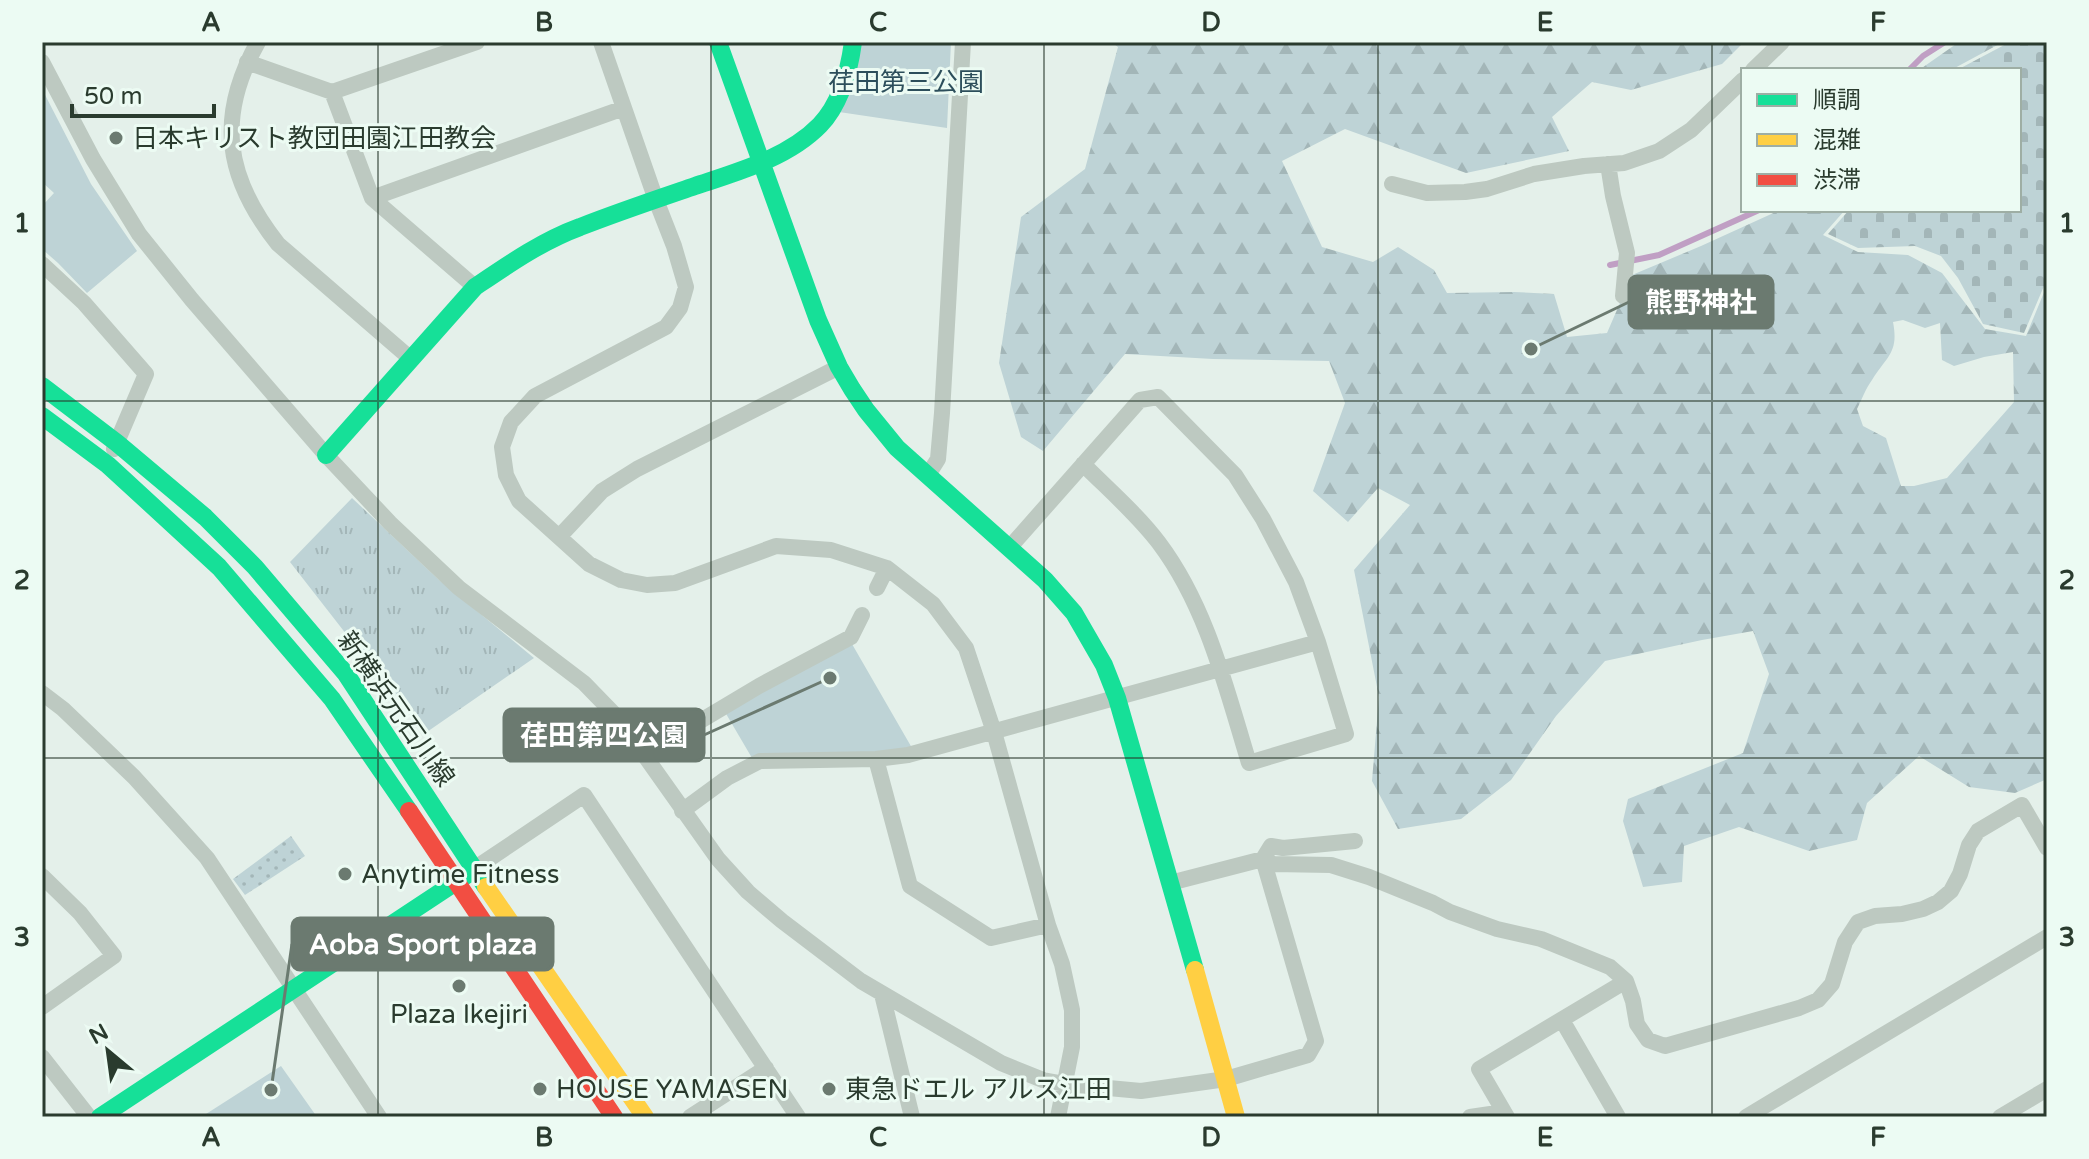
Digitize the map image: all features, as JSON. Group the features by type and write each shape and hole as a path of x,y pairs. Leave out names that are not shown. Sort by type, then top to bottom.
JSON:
{"street":[{"path":"258,42 234,97 231,119 236,168 246,193 262,224 278,244 411,359"},
{"path":"247,62 332,92 477,42"},
{"path":"601,42 686,287 680,308 666,327 535,396 524,406 511,422 502,447 506,475 519,501 589,564 621,580 647,585 675,583 776,546 831,550 887,568 933,604 966,648 1062,964 1072,1010 1072,1047 1058,1117"},
{"path":"718,42 818,320 839,367 866,410 897,448 1045,580 1074,613 1104,665 1117,698 1236,1117"},
{"path":"326,455 475,287 531,250 569,231 776,155 813,132 825,119 846,79 853,42"},
{"path":"928,475 938,459 942,413 963,42"},
{"path":"1755,68 1781,42"},
{"path":"42,62 93,159 139,234 326,455 390,523 459,588 584,683 618,718 682,811 718,859 748,892 782,921 882,994 1001,1063 1043,1080 1065,1084 1141,1091 1226,1079 1308,1055 1316,1041 1263,859 1271,846 1283,848 1355,841"},
{"path":"1392,184 1427,193 1465,192 1487,189 1534,174 1624,163 1659,151 1691,130 1741,82"},
{"path":"332,92 372,198 475,287"},
{"path":"372,198 624,108"},
{"path":"1608,164 1627,253 1623,296"},
{"path":"42,264 84,303 146,374 108,465"},
{"path":"559,537 602,491 637,469 839,367"},
{"name":"新横浜元石川線","path":"42,386 117,443 205,517 255,567 336,662 645,1117"},
{"path":"1010,547 1083,464 1140,400 1158,397 1235,475 1289,567 1318,642 1346,734 1249,763 1202,619 1180,575 1131,510 1083,464"},
{"name":"新横浜元石川線","path":"42,416 108,465 219,567 332,699 614,1117"},
{"path":"877,588 887,568"},
{"path":"645,754 759,686 851,637 862,615"},
{"path":"682,811 727,778 760,761 876,759 908,755 1318,642"},
{"path":"42,693 134,777 207,858 379,1117"},
{"path":"876,759 910,886 991,938 1048,925"},
{"path":"100,1117 584,795 798,1117"},
{"path":"1170,883 1263,859 1273,864 1331,865 1369,877 1450,912 1497,929 1541,939 1610,967 1626,981 1637,1024 1648,1040 1665,1046 1818,1000 1832,984 1845,942 1858,922 1875,916 1923,909 1951,891 1969,845 1978,831 2022,805 2047,848"},
{"path":"42,876 80,913 114,956 42,1007"},
{"path":"1746,1117 2047,937"},
{"path":"1470,1117 1506,1114 1479,1069 1626,981"},
{"path":"882,994 912,1117"},
{"path":"1562,1020 1618,1117"},
{"path":"42,1057 89,1117"},
{"path":"690,1117 766,1068"},
{"path":"2000,1117 2047,1089"}],"green space":[{"name":"荏田第三公園","path":"861,42 951,42 947,128 839,112"},
{"path":"1111,42 1744,42 1722,64 1631,90 1592,82 1552,117 1569,151 1466,173 1345,129 1282,161 1322,247 1373,262 1398,247 1434,270 1447,293 1554,294 1567,337 1607,333 1632,275 1776,212 1843,212 1823,235 1858,252 1908,255 1942,273 1985,329 2026,336 2047,285 2047,779 2015,793 1969,787 1919,756 1867,803 1857,840 1809,851 1739,827 1684,846 1682,882 1643,887 1623,821 1628,799 1743,753 1769,674 1753,631 1605,661 1556,716 1511,780 1461,819 1398,829 1372,781 1379,697 1354,570 1410,505 1378,488 1348,522 1313,491 1345,403 1329,361 1125,354 1043,451 1021,437 999,363 1021,217 1085,169 1118,47","holes":["1903,320 1925,328 1940,323 1942,360 1954,366 2013,352 2014,402 1947,478 1901,486 1886,438 1863,426 1857,409 1893,348 1893,322"]},
{"path":"1959,42 2003,42 1955,68 1922,68"},
{"path":"2010,42 2047,42 2047,279 2024,333 1983,324 1958,278 1941,256 1915,246 1858,248 1828,234 1847,212 2021,212 2021,68 1961,68"},
{"path":"42,89 91,184 137,251 87,293 42,249 42,206 54,193 42,182"},
{"path":"352,498 438,579 534,658 424,734 290,562"},
{"path":"852,644 912,748 887,754 752,758 725,712"},
{"path":"291,836 305,856 245,895 233,879"},
{"path":"281,1066 317,1117 199,1117 206,1114"}],"waterway":[{"path":"1911,68 1945,42"},
{"path":"1610,265 1659,255 1755,212"}],"traffic: fast":[{"path":"718,42 818,320 852,389 897,448 1045,580 1074,613 1104,665 1117,698 1195,970"},
{"path":"326,455 475,287 500,270 566,233 761,163 807,137 820,125 839,97 853,42"},
{"path":"42,386 117,443 205,517 255,567 346,674 486,887"},
{"path":"42,416 108,465 219,567 332,699 409,811"},
{"path":"100,1117 468,874"}],"traffic: slow":[{"path":"486,887 645,1117"},
{"path":"1195,970 1236,1117"}],"traffic: jam":[{"path":"409,811 614,1117"}],"place":[{"name":"日本キリスト教団田園江田教会","path":"116,138"},
{"name":"熊野神社","path":"1531,349"},
{"name":"荏田第四公園","path":"830,678"},
{"name":"Anytime Fitness","path":"345,874"},
{"name":"Plaza Ikejiri","path":"459,986"},
{"name":"HOUSE YAMASEN","path":"540,1089"},
{"name":"東急ドエル アルス江田","path":"829,1089"},
{"name":"Aoba Sport plaza","path":"271,1090"}]}
